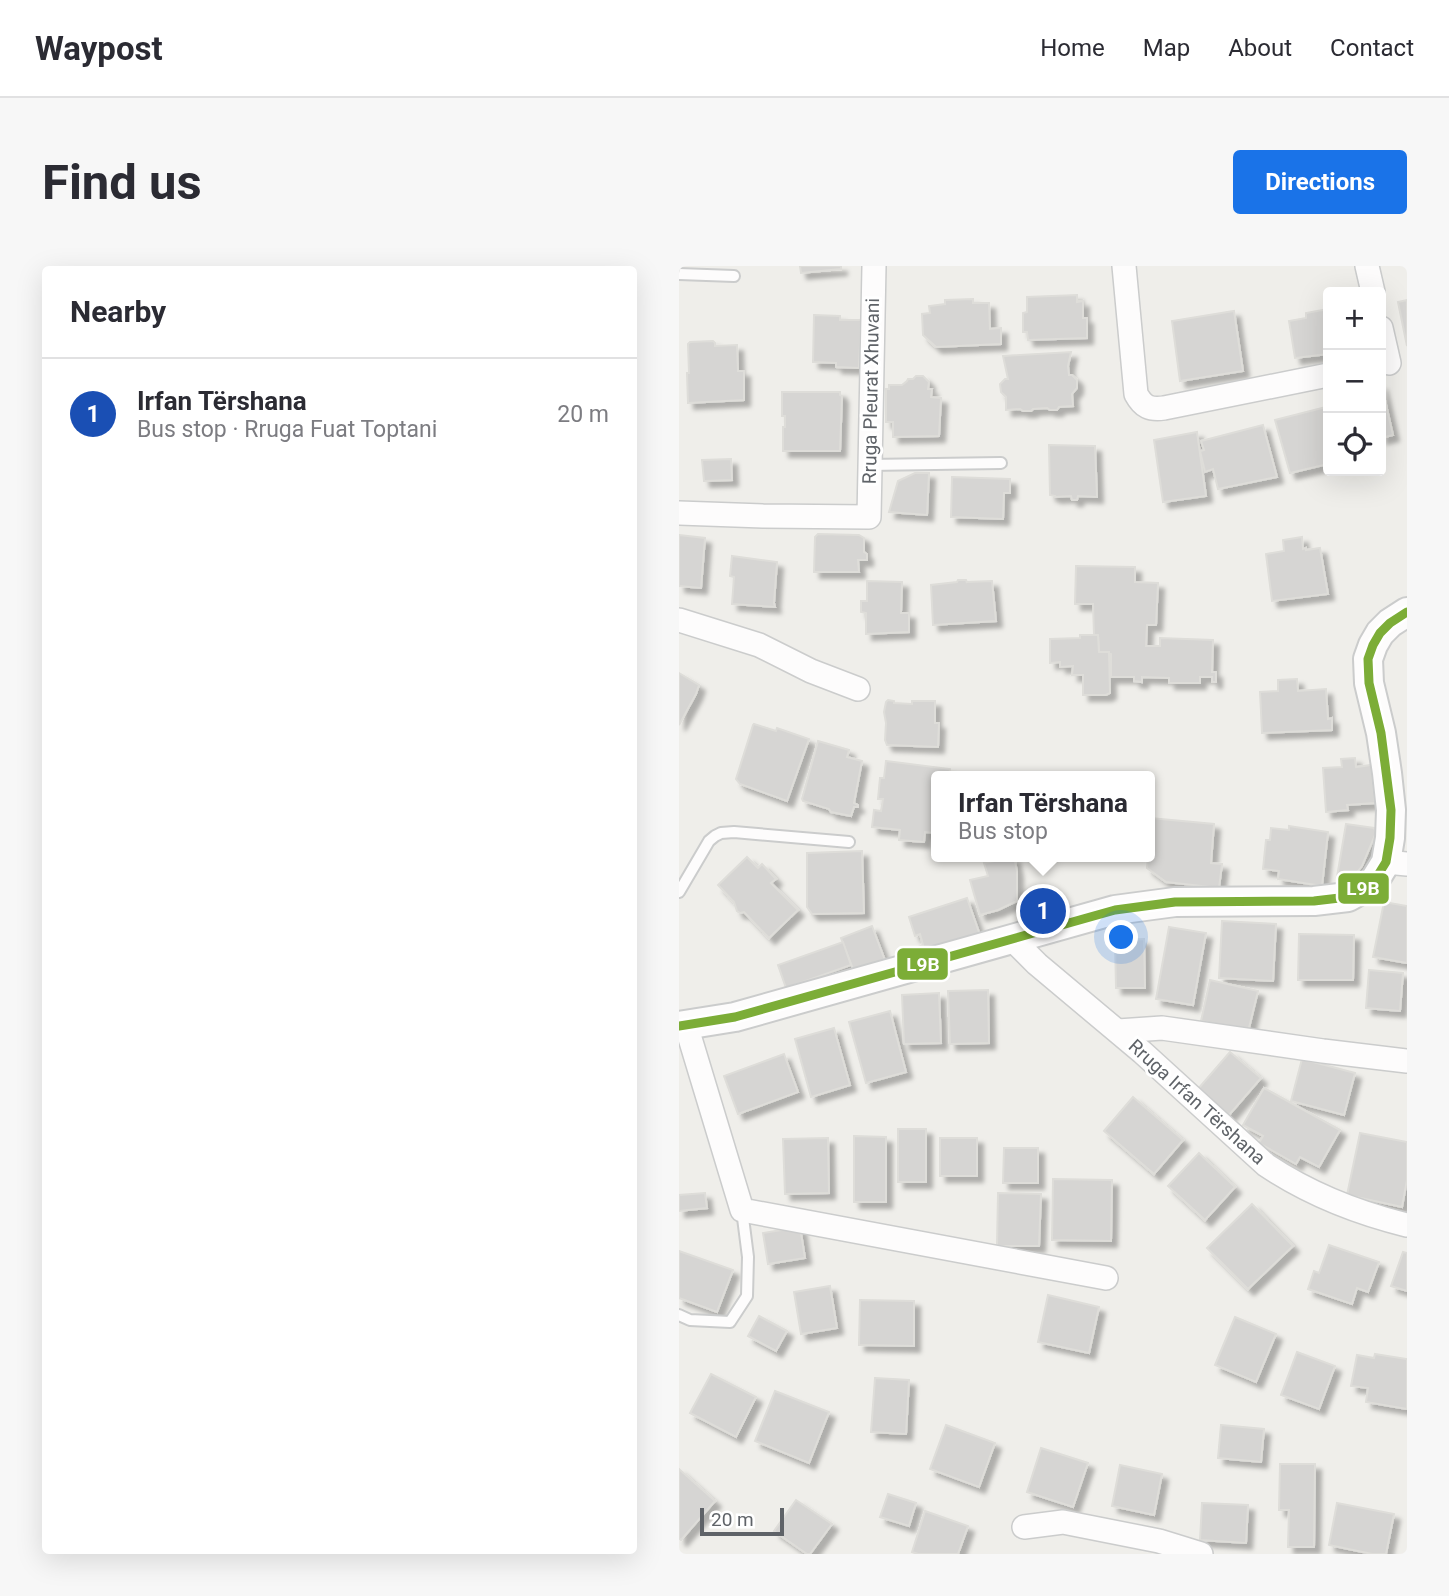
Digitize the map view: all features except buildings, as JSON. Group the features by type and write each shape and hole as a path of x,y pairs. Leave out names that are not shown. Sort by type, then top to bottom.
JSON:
{"street":[{"name":"Rruga Pleurat Xhuvani","path":"679,513 869,517 874,266"},
{"path":"1124,266 1136,394 1148,408 1155,410 1323,376"},
{"path":"1367,266 1372,287"},
{"path":"1386,343 1392,362"},
{"path":"1106,1278 742,1210 683,1026 735,1017 1115,910 1175,902 1314,901 1348,897 1373,883 1396,863 1390,838 1391,810 1387,773 1369,684 1368,659 1380,633 1407,612"},
{"path":"679,620 759,645 811,671 858,689"},
{"name":"Rruga Irfan Tërshana","path":"1012,939 1266,1165 1286,1179 1346,1206 1407,1225"},
{"path":"1118,1031 1162,1028 1407,1061"},
{"path":"1024,1527 1063,1522 1159,1541 1201,1554"}],"lane":[{"path":"679,274 734,276"},
{"path":"869,466 1000,463"},
{"path":"679,892 709,841 721,833 756,833 849,842"},
{"path":"679,1315 690,1320 730,1322 747,1296 748,1257 742,1210"}],"transit line":[{"name":"L9B","path":"679,1026 735,1017 1115,910 1175,902 1314,901 1348,897 1373,883 1386,862 1391,810 1381,733 1369,683 1368,659 1380,633 1407,612"}],"place":[{"name":"Irfan Tërshana","path":"1043,911"}]}
